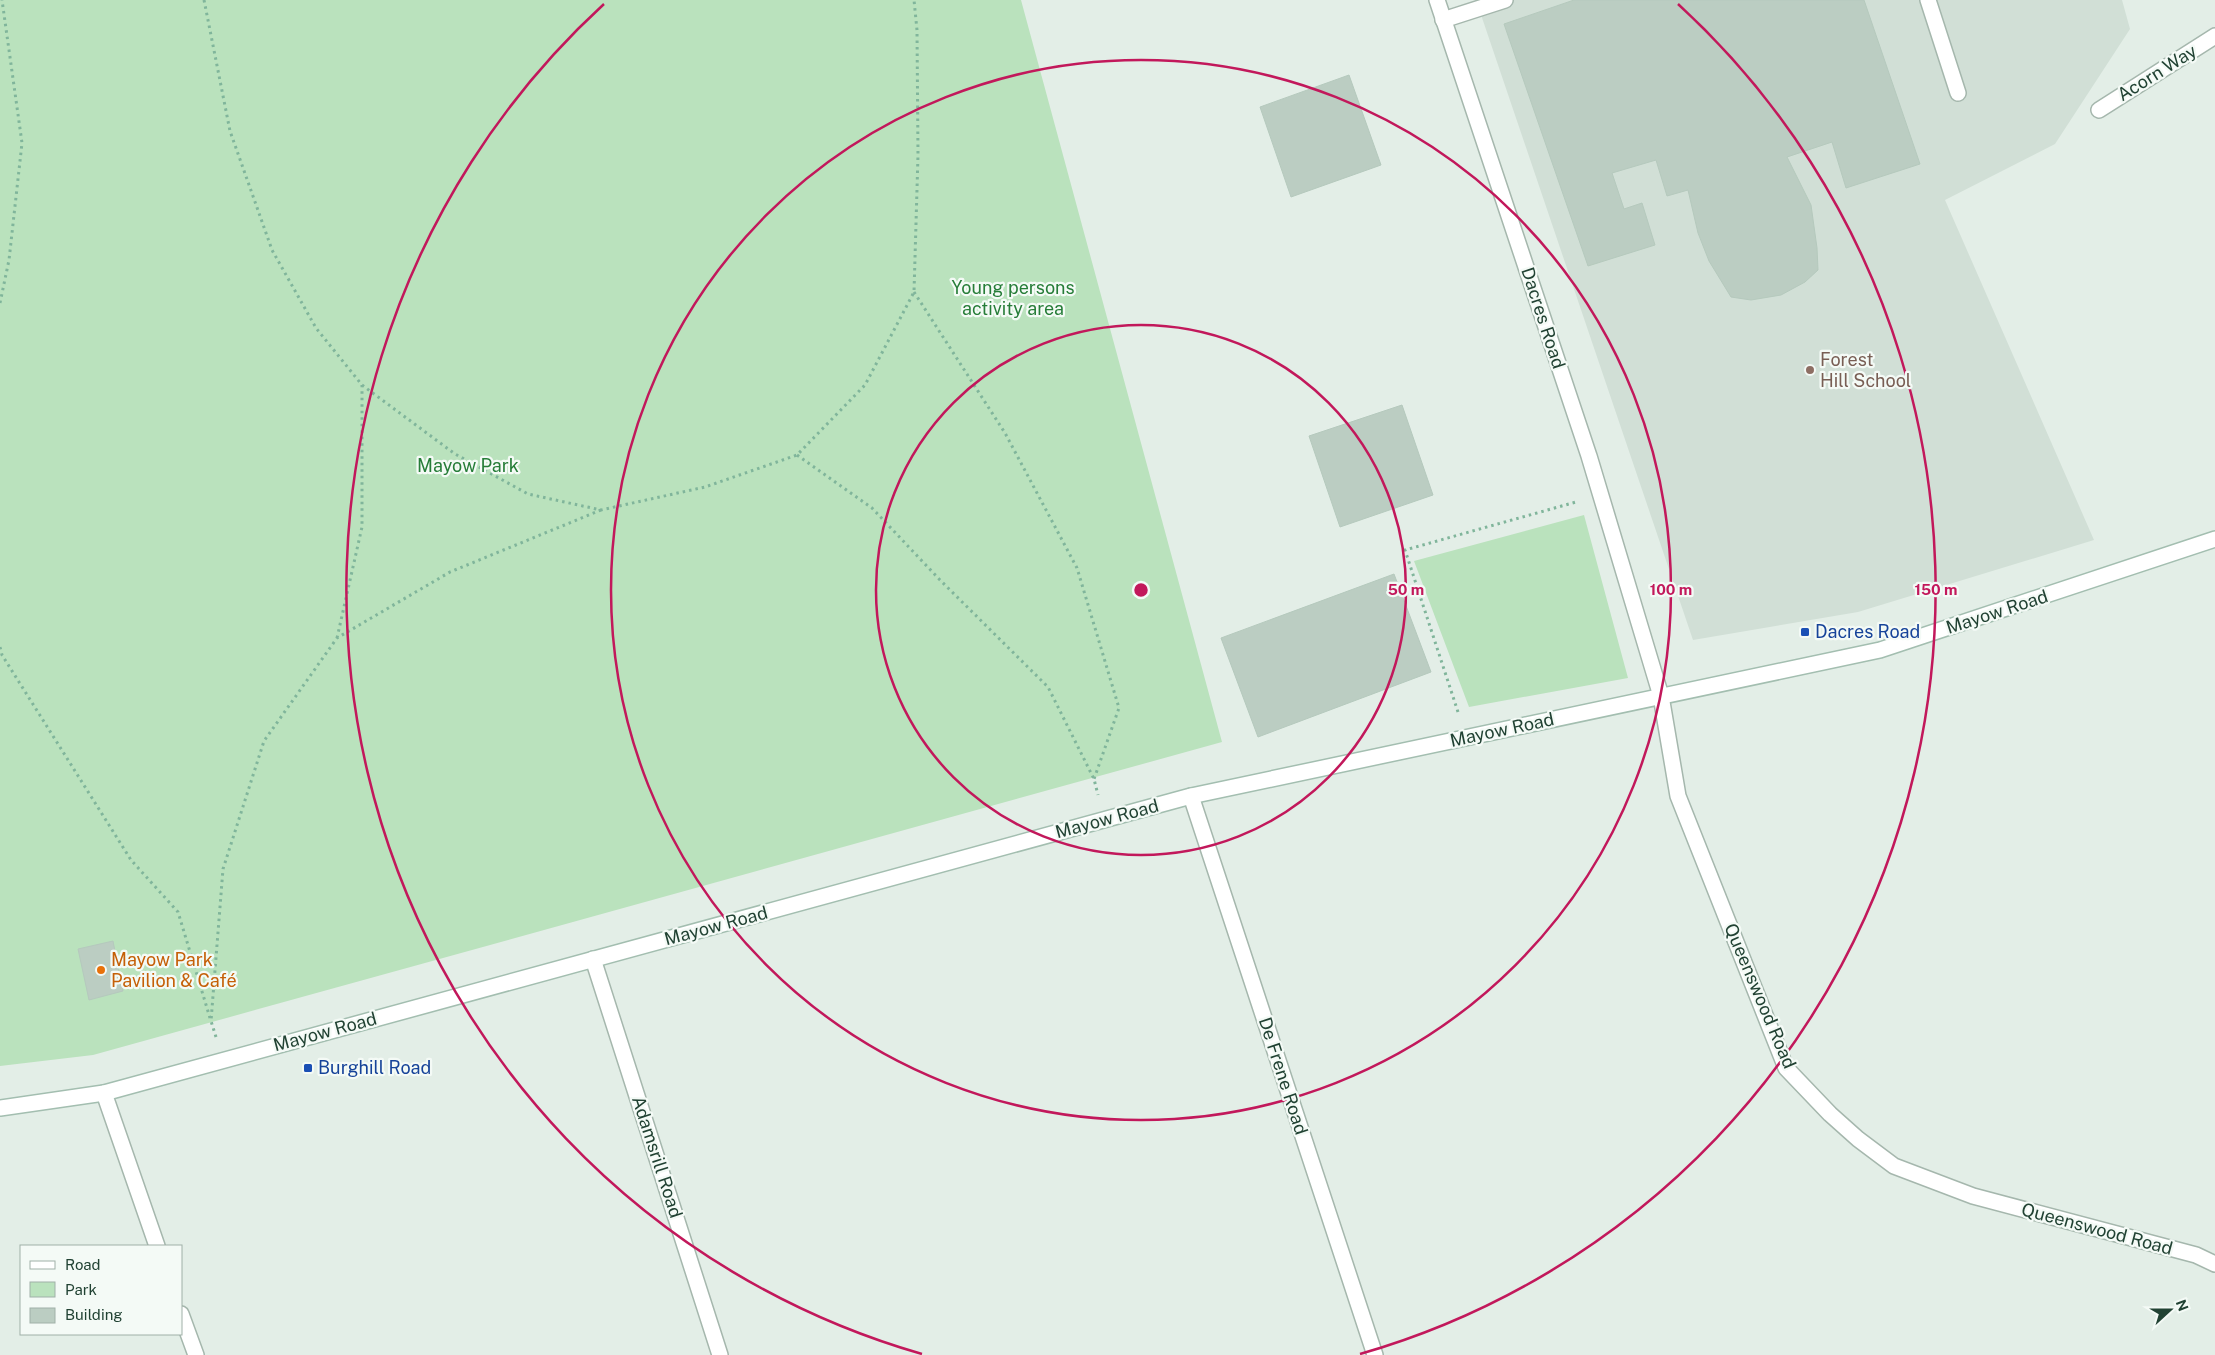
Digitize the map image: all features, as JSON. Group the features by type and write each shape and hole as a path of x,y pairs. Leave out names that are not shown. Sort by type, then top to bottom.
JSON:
{"street":[{"name":"Dacres Road","path":"1437,0 1600,495 1661,696"},
{"path":"1443,20 1505,0"},
{"path":"1928,0 1958,93"},
{"name":"Acorn Way","path":"2099,110 2215,36"},
{"name":"Mayow Road","path":"0,1108 104,1093 1191,796 1880,650 2215,539"},
{"name":"Queenswood Road","path":"1661,696 1678,796 1786,1068 1830,1114 1858,1139 1894,1166 1940,1185 2057,1219 2196,1254 2215,1264"},
{"name":"De Frene Road","path":"1191,796 1375,1355"},
{"name":"Adamsrill Road","path":"593,959 720,1355"},
{"path":"104,1093 157,1245"},
{"path":"182,1317 196,1355"}],"path":[{"path":"0,303 9,260 22,143 2,0"},
{"path":"204,0 230,131 272,250 316,328 362,384 455,454 528,494 602,510"},
{"path":"338,638 450,572 602,510 705,488 797,455 865,385 914,292 918,155 917,30 914,0"},
{"path":"914,292 1004,433 1076,568 1119,708 1094,779"},
{"path":"211,1021 222,869 264,741 338,638 362,527 362,384"},
{"path":"797,455 872,508 940,580 1048,688 1094,779 1104,820"},
{"path":"1466,738 1405,550 1600,495"},
{"path":"0,647 2,655 131,860 178,912 224,1060"}],"shaded area":[{"name":"Forest Hill School","path":"1476,0 2122,0 2130,29 2055,144 1945,200 2094,540 1858,612 1693,640"}],"green space":[{"name":"Mayow Park","path":"0,0 1021,0 1222,742 93,1055 0,1066"},
{"path":"1584,515 1628,678 1469,707 1414,561"}],"building":[{"path":"1574,0 1864,0 1920,164 1846,188 1832,142 1787,157 1811,205 1818,270 1805,282 1781,295 1751,300 1731,297 1709,261 1698,233 1688,190 1667,196 1656,160 1612,173 1624,209 1642,203 1655,245 1588,266 1504,24"},
{"path":"1349,75 1381,165 1291,197 1260,107"},
{"path":"1402,405 1433,495 1340,527 1309,436"},
{"path":"1394,574 1431,672 1258,737 1221,638"},
{"name":"Mayow Park Pavilion & Café","path":"113,941 123,991 89,1000 78,949"}],"place":[{"name":"Forest Hill School","path":"1810,370"},
{"name":"Dacres Road","path":"1805,632"},
{"name":"Mayow Park Pavilion & Café","path":"101,970"},
{"name":"Burghill Road","path":"308,1068"}],"park label":[{"name":"Young persons activity area","path":"1013,298"}]}
